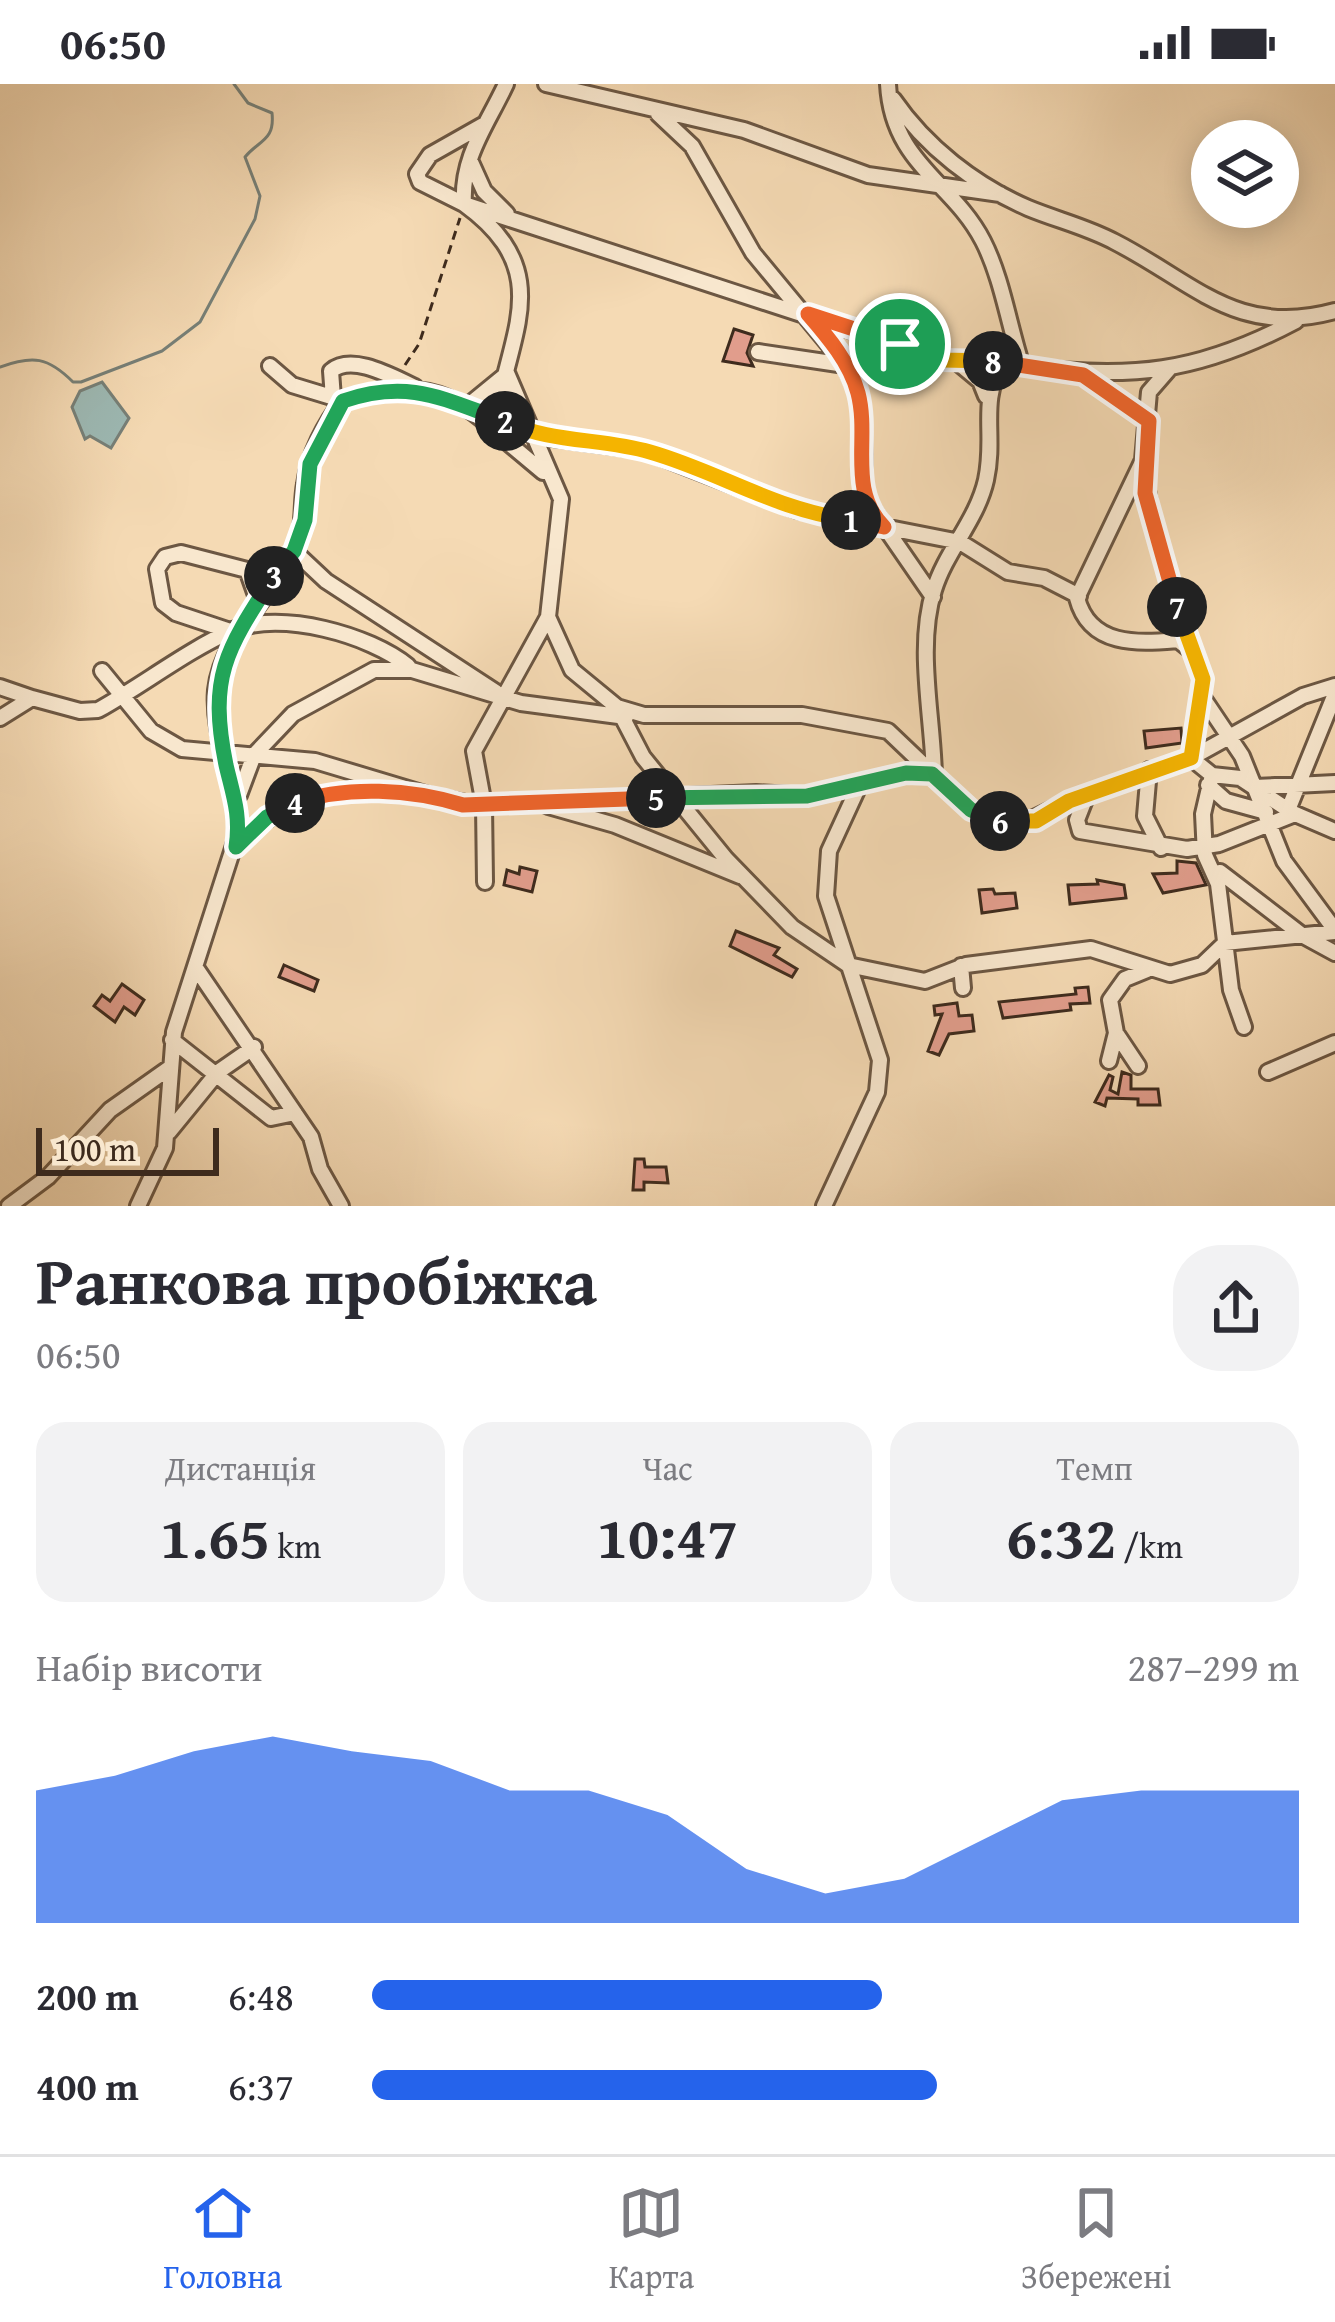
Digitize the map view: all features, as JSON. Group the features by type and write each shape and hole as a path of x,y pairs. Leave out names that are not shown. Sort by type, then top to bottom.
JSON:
{"street":[{"path":"464,204 463,177 483,125 506,84"},
{"path":"546,84 658,114 744,130 850,170 937,188 1000,194"},
{"path":"887,87 903,137 937,188 969,218 988,252 1022,366"},
{"path":"887,87 928,143 1000,194 1118,243 1233,310 1296,321"},
{"path":"658,114 692,146 753,253 808,314 845,365 857,391 863,423 864,497 933,597"},
{"path":"483,125 430,154 417,174 428,188 490,221 514,258 523,308 507,374 489,416"},
{"path":"470,160 484,191 507,214"},
{"path":"464,204 956,361 1083,375 1173,366 1243,350 1296,321 1335,311"},
{"path":"758,352 845,365"},
{"path":"933,775 928,692 933,597 960,542 989,462 986,396 980,381 956,361"},
{"path":"986,396 1002,363"},
{"path":"238,800 224,752 217,684 236,629 294,551 305,520 310,464 338,399 331,371 339,364 394,377 425,392"},
{"path":"270,366 292,385 338,399 396,389 425,392 470,404 529,433 643,450 797,510 960,542 1008,572 1044,578 1079,596"},
{"path":"1173,366 1149,392 1143,460 1078,605 1105,634 1138,645 1178,640 1191,650"},
{"path":"470,404 507,374"},
{"path":"485,882 484,805 474,751 548,616 561,524 561,499 507,374"},
{"path":"1083,375 1149,421"},
{"path":"489,416 500,436 550,478"},
{"path":"1143,460 1152,522 1203,679 1191,758 1226,801 1265,816"},
{"path":"294,551 326,581 503,697"},
{"path":"258,601 247,570 216,566 181,553 165,557 157,569 163,603 176,613 236,629 308,627 361,636 412,670"},
{"path":"548,616 572,670 620,712 643,757 744,878 792,928 848,965 928,987 961,966 1091,949 1111,951 1147,970 1188,972 1225,943 1333,934"},
{"path":"0,687 80,711 98,710 236,629"},
{"path":"102,670 151,731 182,749 352,769 435,796 484,805 807,796 906,773 933,775"},
{"path":"169,1132 172,1040 236,847 238,800 254,755 314,698 374,670 412,670 503,697 644,715 723,711 830,718 888,731 971,810 1020,825 1148,770 1191,758 1303,696 1335,690"},
{"path":"1291,812 1297,783 1335,690"},
{"path":"1201,695 1232,737 1284,861 1333,934"},
{"path":"0,718 32,698"},
{"path":"1148,770 1145,816 1162,848"},
{"path":"1210,780 1255,787 1335,783"},
{"path":"1210,780 1205,846 1219,878 1231,990 1244,1027"},
{"path":"824,1206 878,1092 880,1060 838,943 825,873 844,809 862,784"},
{"path":"1255,787 1291,812 1335,831"},
{"path":"236,847 267,817 308,799 358,793 435,796"},
{"path":"1086,797 1077,820 1080,831 1162,848 1205,846 1265,816 1291,812"},
{"path":"544,803 556,812 616,825 744,878"},
{"path":"1219,878 1238,832"},
{"path":"1219,878 1335,953"},
{"path":"961,966 963,988"},
{"path":"196,968 295,1113 340,1206"},
{"path":"1138,1066 1116,1033 1110,1000 1116,988 1147,970"},
{"path":"1109,1061 1116,1033"},
{"path":"172,1040 271,1118 295,1113"},
{"path":"1268,1072 1335,1043"},
{"path":"138,1206 169,1132 216,1074 254,1047"},
{"path":"9,1206 48,1177 110,1109 168,1070"}],"path":[{"path":"394,377 419,344 464,204"}],"water":[{"path":"102,382 129,418 111,448 90,436 85,439 72,407 80,391"}],"building":[{"path":"734,329 753,335 747,353 753,366 723,361"},
{"path":"1181,728 1182,743 1146,748 1144,731"},
{"path":"1177,861 1196,863 1206,885 1163,893 1153,874 1177,873"},
{"path":"520,867 537,871 532,892 504,885 507,870 519,874"},
{"path":"1097,880 1124,885 1126,898 1070,904 1068,885 1098,884"},
{"path":"993,889 995,894 1015,893 1017,908 982,913 979,890"},
{"path":"736,931 779,948 774,955 797,969 792,977 730,946"},
{"path":"284,965 318,980 314,991 279,977"},
{"path":"122,984 144,1000 135,1015 124,1007 115,1022 94,1006 102,995 110,1001"},
{"path":"1088,987 1090,1003 1070,1004 1071,1010 1003,1018 999,1002 1076,994 1075,988"},
{"path":"957,1003 959,1016 972,1015 974,1031 949,1034 939,1055 928,1051 942,1014 935,1015 934,1006"},
{"path":"1122,1072 1131,1075 1131,1089 1158,1089 1160,1105 1138,1105 1138,1099 1107,1098 1105,1106 1095,1102 1109,1075 1113,1077 1110,1090 1118,1094"},
{"path":"635,1159 644,1159 645,1167 666,1167 668,1183 644,1182 644,1190 633,1190"}],"waterway":[{"path":"0,367 40,361 73,382 81,382 162,351 200,322 255,219 260,196 245,157 268,135 272,122 272,113 248,103 234,84"}],"route":[{"path":"808,314 900,344 942,360 989,360 1083,375 1149,421 1143,460 1145,493 1184,631 1203,679 1191,758 1069,801 1020,825 971,810 932,774 906,773 807,796 756,793 463,805 435,796 332,794 267,817 236,847 238,800 224,752 217,684 242,627 294,551 305,520 304,487 310,464 343,401 396,389 425,392 470,404 483,415 529,433 643,450 797,510 884,527 864,497 863,423 857,391 844,363 808,314"}]}
